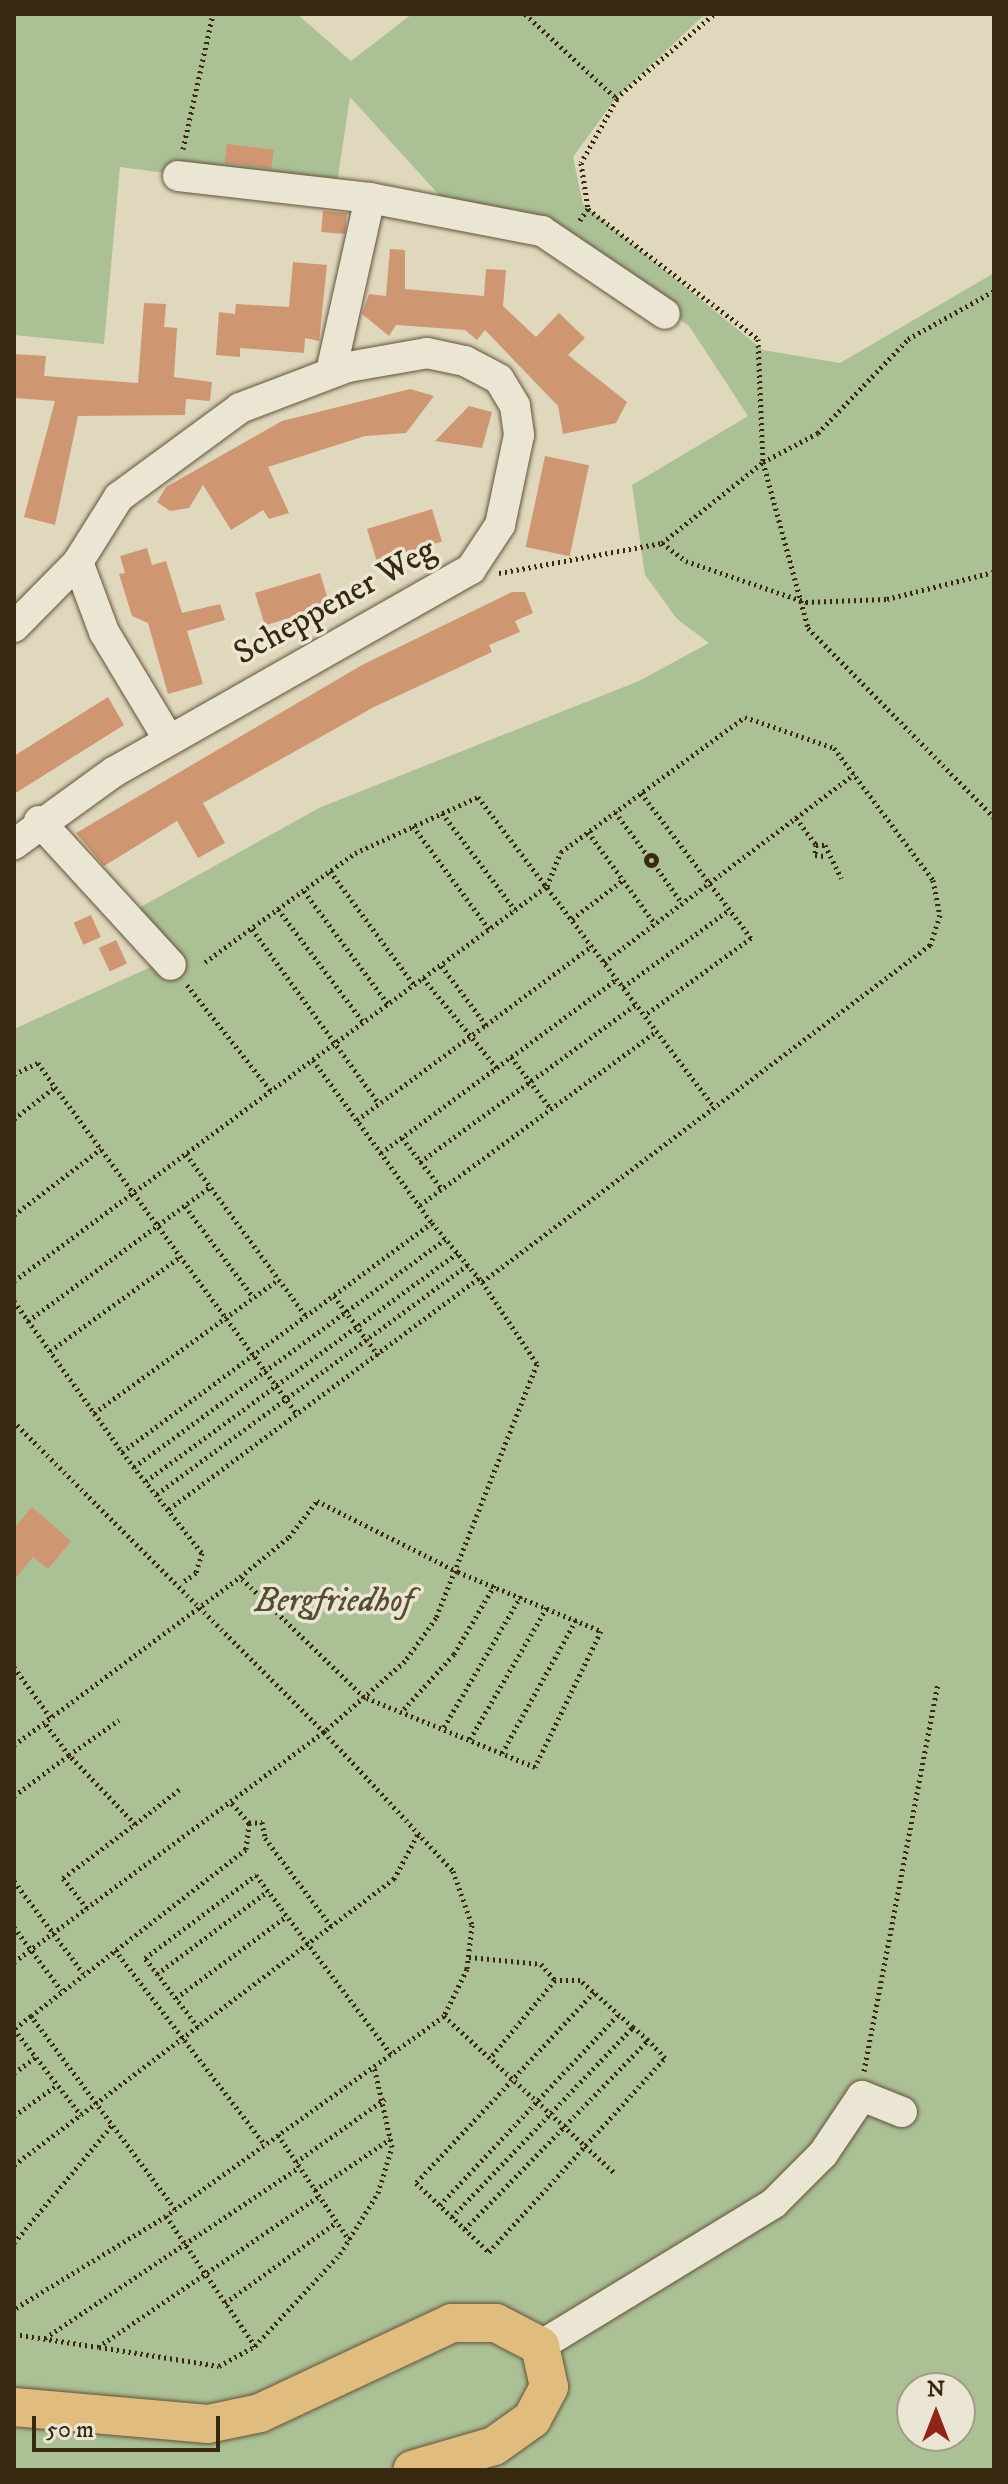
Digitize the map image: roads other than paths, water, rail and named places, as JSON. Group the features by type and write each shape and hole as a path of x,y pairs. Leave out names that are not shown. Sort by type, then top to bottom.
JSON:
{"main road":[{"path":"14,2407 208,2424 260,2413 452,2323 496,2323 540,2346 549,2387 532,2419 494,2446 412,2470"}],"street":[{"path":"178,176 370,198 542,231 665,314"},
{"path":"14,627 78,562 119,497 175,451 240,408 331,372 370,198"},
{"name":"Scheppener Weg","path":"14,844 39,821 169,740 471,569 500,525 519,435 499,379 465,361 427,353 331,372"},
{"path":"78,562 104,632 169,740"},
{"path":"39,821 171,965"},
{"path":"540,2346 774,2203 823,2154 862,2096 902,2112"}],"park label":[{"name":"Bergfriedhof","path":"334,1602"}]}
